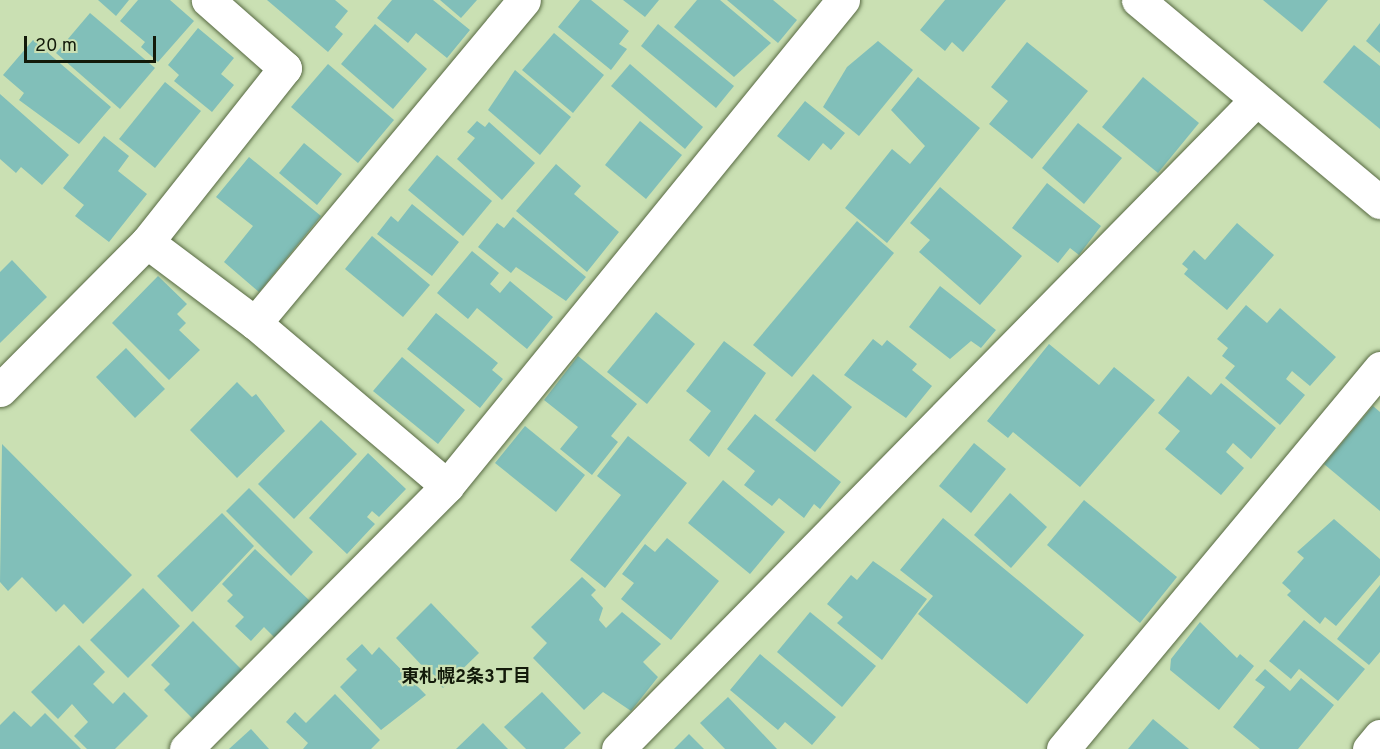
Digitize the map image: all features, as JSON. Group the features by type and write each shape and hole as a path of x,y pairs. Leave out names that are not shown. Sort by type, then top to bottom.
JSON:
{"street":[{"path":"0,390 147,242 285,68 208,0"},
{"path":"255,323 524,0"},
{"path":"186,749 447,486 843,0"},
{"path":"1146,3 1255,101 1377,193"},
{"path":"618,749 1255,101"},
{"path":"147,242 255,323 447,486"},
{"path":"1063,749 1380,368"},
{"path":"1369,749 1380,736"}],"building":[{"path":"98,0 129,0 116,16"},
{"path":"138,0 170,0 194,21 158,62 141,47 145,42 120,21"},
{"path":"267,0 335,0 348,11 335,27 343,34 328,52"},
{"path":"392,0 433,0 470,30 447,58 416,33 408,43 377,18"},
{"path":"440,0 477,0 461,18"},
{"path":"580,0 591,0 629,31 619,44 627,49 611,70 558,27"},
{"path":"623,0 659,0 645,17"},
{"path":"697,0 720,0 771,43 734,77 674,27"},
{"path":"727,0 773,0 797,20 778,43"},
{"path":"945,0 1006,0 963,52 952,42 945,51 920,30"},
{"path":"1263,0 1328,0 1302,32"},
{"path":"90,13 155,68 120,109 56,53"},
{"path":"1380,23 1380,53 1366,41"},
{"path":"375,24 427,69 393,109 341,64"},
{"path":"658,24 734,86 716,108 641,46"},
{"path":"198,28 234,58 221,74 234,85 212,112 174,81 179,75 168,65"},
{"path":"554,33 604,75 573,113 522,70"},
{"path":"33,40 111,107 79,144 19,100 24,93 3,75"},
{"path":"878,41 913,70 859,136 823,107 847,67"},
{"path":"1027,42 1088,91 1032,159 989,124 1008,101 991,87"},
{"path":"1354,45 1380,66 1380,129 1323,82"},
{"path":"328,64 394,120 358,163 291,107"},
{"path":"630,64 703,127 685,149 611,86"},
{"path":"515,70 571,117 540,155 488,110"},
{"path":"918,77 980,128 887,243 845,208 892,149 910,164 925,146 891,110"},
{"path":"1143,77 1199,123 1158,173 1102,127"},
{"path":"165,82 201,111 155,168 119,139"},
{"path":"0,94 69,155 42,185 21,167 16,173 0,159"},
{"path":"805,101 845,133 831,150 823,143 809,161 777,136"},
{"path":"477,121 485,127 489,122 535,163 502,200 457,159 475,138 467,132"},
{"path":"640,121 682,155 646,199 605,165"},
{"path":"1078,123 1122,158 1084,204 1042,168"},
{"path":"104,136 129,156 118,171 147,194 109,242 75,216 84,205 63,188"},
{"path":"304,143 342,174 317,205 279,173"},
{"path":"437,155 492,201 463,236 408,190"},
{"path":"249,157 321,216 259,292 224,262 253,226 216,197"},
{"path":"556,164 581,186 574,194 619,232 587,272 516,211"},
{"path":"1047,183 1101,226 1079,255 1070,248 1058,263 1012,228"},
{"path":"940,187 1022,256 980,305 919,252 930,240 910,223"},
{"path":"412,204 459,242 432,276 377,234 391,216 398,222"},
{"path":"513,217 586,277 566,301 516,267 511,273 478,247 497,223 504,228"},
{"path":"857,221 894,253 792,377 753,345"},
{"path":"1237,223 1274,255 1227,310 1184,274 1188,269 1182,264 1194,250 1205,260"},
{"path":"372,236 430,285 403,317 345,269"},
{"path":"472,251 499,273 490,284 500,293 510,281 553,317 527,349 477,308 468,319 437,293"},
{"path":"12,260 47,297 0,343 0,272"},
{"path":"158,276 187,304 177,314 186,323 179,330 200,350 169,380 112,323"},
{"path":"940,286 996,330 981,348 971,341 950,359 909,327"},
{"path":"1246,305 1267,323 1280,308 1336,357 1310,386 1292,371 1286,379 1305,395 1280,425 1225,378 1235,366 1222,356 1228,348 1217,339"},
{"path":"656,312 695,344 647,404 607,372"},
{"path":"436,313 498,363 492,370 503,379 480,408 407,349"},
{"path":"873,339 882,346 887,340 917,364 912,370 932,386 906,418 844,375"},
{"path":"724,341 766,373 709,457 689,440 711,411 686,391"},
{"path":"1049,344 1099,385 1114,367 1155,400 1080,487 1013,432 1008,438 987,421"},
{"path":"126,348 165,389 135,418 96,377"},
{"path":"578,356 637,404 611,436 618,442 592,475 560,449 578,427 544,400"},
{"path":"402,357 465,410 438,444 373,391"},
{"path":"813,374 852,407 815,452 775,420"},
{"path":"1188,376 1211,395 1221,383 1276,428 1251,459 1233,443 1226,452 1244,468 1221,495 1165,449 1180,431 1158,413"},
{"path":"237,382 252,397 256,394 285,431 237,478 190,430"},
{"path":"1373,406 1380,412 1380,511 1324,464"},
{"path":"755,414 841,482 820,509 814,504 804,518 779,498 772,506 744,485 755,471 727,449"},
{"path":"321,420 357,454 294,519 258,484"},
{"path":"525,426 585,475 556,512 495,463"},
{"path":"628,436 687,483 605,588 570,560 621,495 597,476"},
{"path":"974,443 1006,469 971,513 939,486"},
{"path":"2,444 132,575 83,624 64,604 56,612 22,577 8,591 0,582"},
{"path":"368,453 406,489 379,517 372,511 367,517 375,524 347,554 309,518"},
{"path":"723,480 785,532 750,574 688,523"},
{"path":"249,488 313,552 291,576 226,511"},
{"path":"1010,493 1047,527 1011,568 974,535"},
{"path":"1084,500 1177,577 1140,623 1047,545"},
{"path":"222,513 254,546 192,612 157,576"},
{"path":"943,518 1084,635 1027,704 918,614 933,596 900,570"},
{"path":"1334,519 1380,559 1380,575 1336,626 1325,617 1320,624 1287,595 1291,591 1282,583 1304,558 1297,552"},
{"path":"667,538 719,581 671,640 621,599 634,583 622,574 645,544 655,552"},
{"path":"255,549 310,601 275,638 264,627 251,641 235,626 244,617 227,601 233,595 222,584"},
{"path":"873,561 927,599 882,660 837,623 843,617 827,604 851,575 857,580"},
{"path":"582,577 596,590 591,595 603,608 599,620 606,628 622,612 661,644 643,662 658,677 631,711 603,692 584,710 533,658 547,643 531,627"},
{"path":"1380,585 1380,652 1369,665 1337,639"},
{"path":"143,588 180,626 128,678 90,640"},
{"path":"431,603 479,653 443,688 396,638"},
{"path":"810,612 876,666 842,707 777,652"},
{"path":"1304,620 1365,669 1338,701 1299,669 1291,679 1269,661"},
{"path":"193,621 243,671 194,720 164,690 170,684 151,665"},
{"path":"1200,622 1237,658 1240,654 1254,666 1219,710 1170,670 1171,659"},
{"path":"362,644 372,655 379,647 426,695 381,730 340,687 357,670 346,659"},
{"path":"79,645 105,672 93,684 113,704 124,692 148,716 115,749 87,749 74,736 88,722 72,704 58,719 31,692"},
{"path":"760,654 836,717 812,745 785,722 778,730 730,690"},
{"path":"1265,669 1290,691 1301,678 1334,705 1298,749 1260,749 1233,727 1265,687 1255,680"},
{"path":"542,692 581,733 564,749 526,749 504,727"},
{"path":"335,694 380,740 371,749 303,749 308,743 286,722 295,712 306,723"},
{"path":"728,697 777,749 725,749 700,723"},
{"path":"14,711 31,727 45,713 81,749 0,749 0,725"},
{"path":"1153,719 1189,749 1128,749"},
{"path":"483,723 508,749 456,749"},
{"path":"251,729 269,749 229,749"},
{"path":"689,734 704,749 674,749"}],"district":[{"name":"東札幌2条3丁目","path":"466,678"}]}
